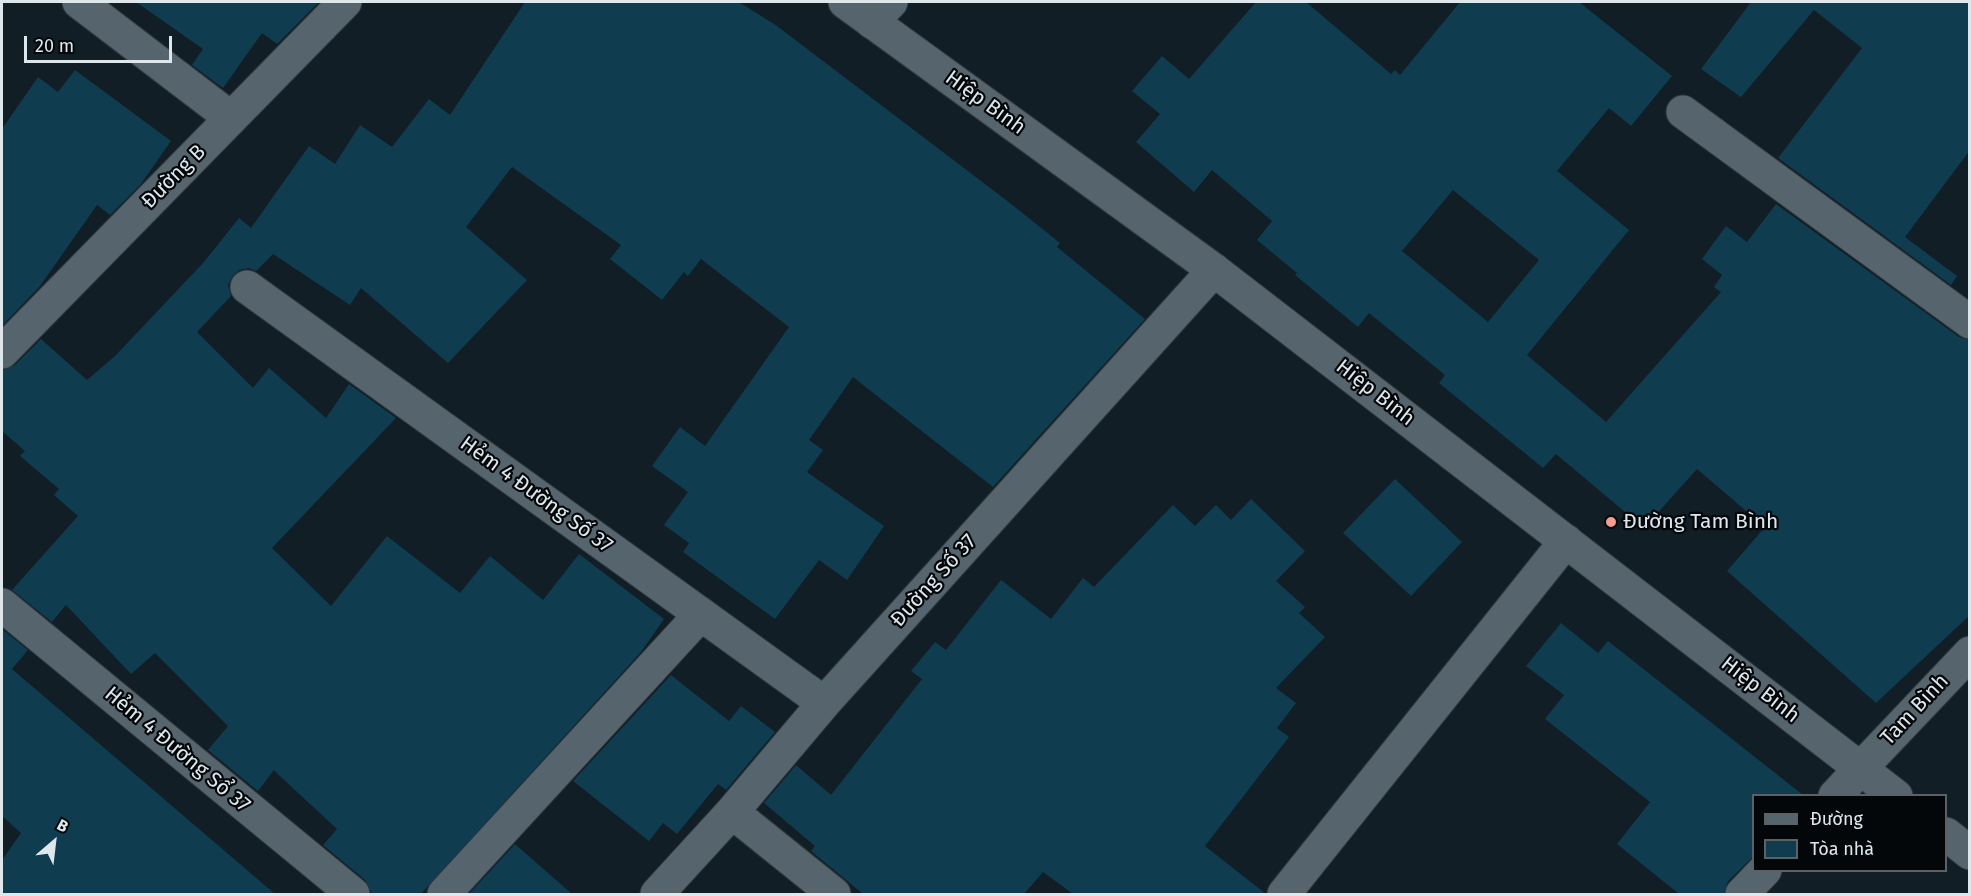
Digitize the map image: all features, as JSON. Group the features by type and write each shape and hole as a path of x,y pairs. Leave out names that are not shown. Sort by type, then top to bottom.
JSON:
{"street":[{"path":"78,2 231,118"},
{"name":"Đường B","path":"2,352 345,2"},
{"name":"Hiệp Bình","path":"845,2 881,12 1895,794"},
{"path":"1683,112 1970,322"},
{"name":"Đường Số 37","path":"657,894 732,812 824,703 1214,270"},
{"name":"Hẻm 4 Đường Số 37","path":"247,287 824,703"},
{"path":"1284,894 1566,540"},
{"name":"Hẻm 4 Đường Sổ 37","path":"2,605 352,894"},
{"path":"444,894 701,614"},
{"name":"Tam Bình","path":"1861,768 1970,653"},
{"path":"1836,794 1861,768"},
{"path":"732,812 834,894"},
{"path":"1947,835 1970,853"},
{"path":"1742,894 1763,872"}],"building":[{"path":"136,2 319,2 277,44 262,33 223,88 192,65 203,49"},
{"path":"525,2 739,2 777,26 1010,203 1060,243 1057,247 1145,319 993,487 853,377 809,440 823,450 807,472 884,526 847,580 819,560 775,619 683,552 689,543 664,525 688,492 652,466 680,427 705,446 789,327 701,259 688,276 684,272 662,300 610,259 621,245 512,167 466,227 527,280 448,363 361,288 350,305 273,254 256,271 248,268 239,270 228,285 231,296 197,332 253,388 269,368 326,418 349,384 396,418 272,548 331,606 387,536 460,593 490,556 543,600 579,554 664,619 641,652 421,894 372,894 365,880 323,845 337,829 274,770 258,791 208,750 228,726 155,653 131,674 66,605 52,622 12,590 78,516 54,495 59,489 20,456 25,451 2,431 2,370 15,365 41,339 87,380 115,356 204,262 239,218 251,228 309,146 335,164 360,125 392,147 429,99 450,115"},
{"path":"1256,2 1306,2 1391,74 1395,70 1400,75 1460,2 1579,2 1672,76 1631,126 1609,108 1557,171 1629,230 1527,355 1606,422 1721,292 1714,287 1722,275 1702,259 1726,226 1747,242 1776,204 1959,337 1970,340 1970,615 1876,703 1727,571 1765,527 1697,469 1644,528 1556,454 1543,468 1439,383 1445,375 1369,313 1358,327 1295,275 1297,273 1257,240 1272,221 1212,170 1194,192 1136,142 1160,114 1132,91 1162,56 1189,79","holes":["1453,190 1539,260 1488,322 1402,251"]},
{"path":"1751,2 1970,2 1970,150 1905,237 1957,276 1951,285 1778,158 1862,48 1814,10 1741,97 1701,69"},
{"path":"75,70 171,141 141,184 110,215 97,205 40,286 2,326 2,129 38,77 58,92"},
{"path":"1395,479 1462,542 1411,596 1343,533"},
{"path":"1251,499 1305,551 1276,581 1305,607 1299,613 1325,637 1276,688 1296,703 1277,728 1289,737 1205,846 1266,894 1073,894 1043,872 1024,894 863,894 811,851 815,846 764,803 796,765 831,795 922,679 911,671 935,642 946,650 1001,580 1051,619 1083,578 1094,587 1173,505 1195,526 1216,505 1231,520"},
{"path":"1561,623 1598,653 1608,641 1802,794 1752,794 1752,858 1728,881 1724,894 1679,894 1617,844 1650,802 1545,719 1564,695 1526,666"},
{"path":"2,629 28,650 12,669 275,894 2,894 2,860 21,833 2,816"},
{"path":"671,675 729,721 741,706 775,732 726,790 718,784 677,834 663,823 649,841 573,781"},
{"path":"515,844 572,894 469,894"}],"place":[{"name":"Đường Tam Bình","path":"1611,522"}]}
